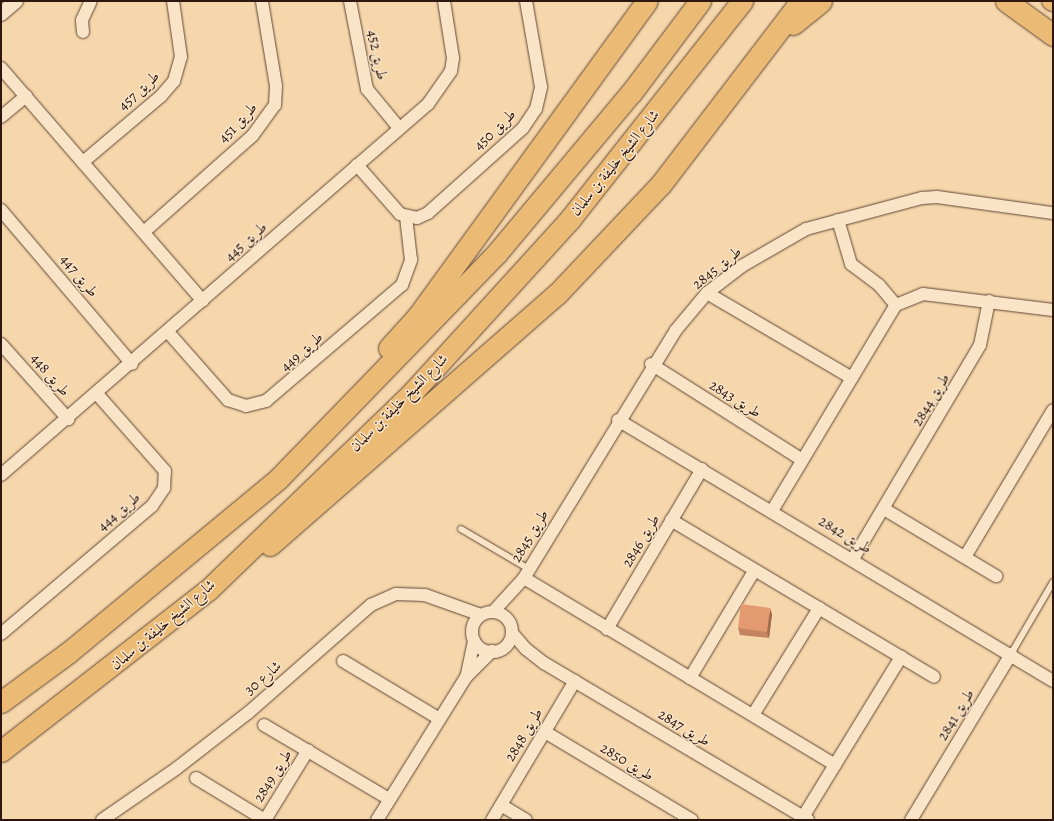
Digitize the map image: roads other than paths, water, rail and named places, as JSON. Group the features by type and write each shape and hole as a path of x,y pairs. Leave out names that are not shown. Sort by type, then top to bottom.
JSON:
{"highway":[{"path":"608,54 640,1"},
{"path":"231,516 347,396 418,316 647,1"},
{"name":"شارع الشيخ خليفة بن سلمان","path":"1,702 69,652 231,516 278,479 497,253 631,93 700,1"},
{"name":"شارع الشيخ خليفة بن سلمان","path":"1,751 208,590 410,395 520,276 658,110 742,1"},
{"path":"208,590 278,540 557,294 661,184 764,52 801,1"},
{"path":"764,52 821,1"},
{"path":"1006,1 1053,35"}],"main road":[{"path":"1019,1 1053,27"}],"street":[{"path":"1,14 16,1"},
{"path":"83,32 82,20 91,1"},
{"name":"طريق 457","path":"83,162 161,96 174,81 182,57 173,1"},
{"name":"طريق 451","path":"145,230 253,135 275,104 276,86 262,1"},
{"name":"طريق 452","path":"350,1 367,88 400,128"},
{"name":"طريق 445","path":"1,475 68,420 428,104 451,71 453,58 444,1"},
{"name":"طريق 450","path":"406,217 417,218 428,213 523,128 536,109 541,76 526,1"},
{"path":"1,68 145,230 204,301"},
{"path":"1,117 26,96"},
{"path":"357,165 406,217"},
{"name":"طريق 2845","path":"473,635 487,614 524,577 651,364 707,293 789,236 892,203 937,197 1053,213"},
{"name":"طريق 447","path":"1,210 132,364"},
{"name":"طريق 449","path":"168,332 228,400 246,406 266,401 402,285 410,260 406,217"},
{"path":"838,220 851,264 879,285 896,306"},
{"path":"707,293 852,378"},
{"path":"772,511 896,306 922,294 1053,310"},
{"name":"طريق 2844","path":"853,559 980,345 989,301"},
{"name":"طريق 448","path":"3,351 68,420"},
{"name":"طريق 2843","path":"651,364 802,460"},
{"name":"طريق 444","path":"1,634 152,506 164,488 165,471 97,394"},
{"path":"965,557 1053,410"},
{"name":"طريق 2842","path":"618,420 853,559 1053,681"},
{"name":"طريق 2846","path":"607,628 702,469"},
{"path":"884,509 996,576"},
{"path":"672,520 754,571 934,677"},
{"path":"690,678 754,571"},
{"path":"524,577 835,765"},
{"name":"طريق 2845","path":"497,650 510,627 524,577"},
{"name":"شارع 30","path":"102,820 177,768 248,713 371,605 396,594 409,593 425,595 452,607 487,614 510,627"},
{"name":"شارع 30","path":"452,607 482,648 497,650"},
{"path":"753,715 819,608"},
{"name":"طريق 2847","path":"510,627 526,650 544,663 805,818"},
{"path":"466,677 473,635"},
{"path":"377,820 438,718 466,677 497,650"},
{"name":"طريق 2847","path":"497,650 544,663"},
{"name":"طريق 2841","path":"911,820 1011,654"},
{"path":"805,818 835,765 901,657"},
{"path":"343,661 438,718"},
{"name":"طريق 2848","path":"492,820 575,681"},
{"path":"264,725 389,799"},
{"name":"طريق 2850","path":"545,732 692,820"},
{"name":"طريق 2849","path":"196,778 265,820 308,750"},
{"path":"501,805 526,820"}],"lane":[{"path":"461,529 524,577"},
{"name":"طريق 2841","path":"1011,654 1053,582"},
{"name":"طريق 2841","path":"1027,626 1053,589"}]}
